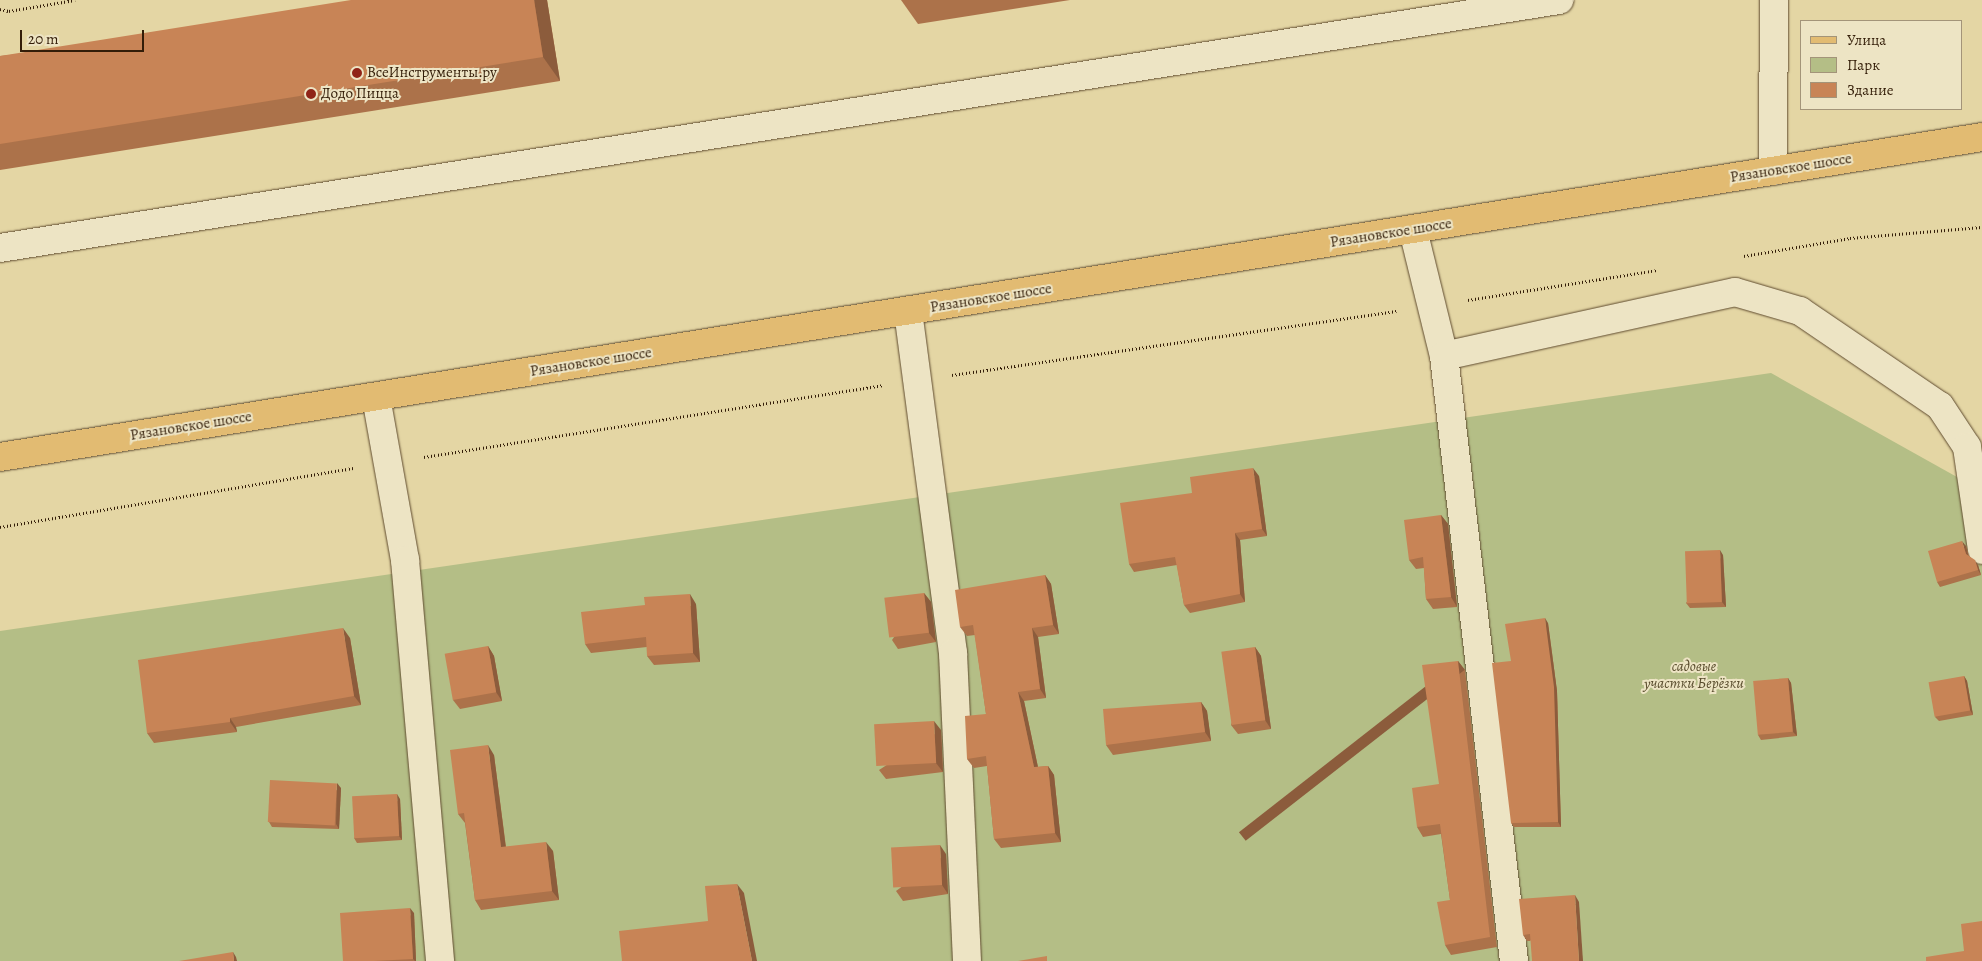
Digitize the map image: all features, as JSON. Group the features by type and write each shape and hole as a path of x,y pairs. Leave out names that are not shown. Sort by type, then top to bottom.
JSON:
{"main road":[{"name":"Рязановское шоссе","path":"0,457 1982,137"}],"street":[{"path":"0,248 1559,0"},
{"path":"1773,171 1774,0"},
{"path":"1413,230 1444,356 1514,961"},
{"path":"1444,356 1735,292 1800,312 1940,406 1967,447 1982,550"},
{"path":"908,311 953,653 967,961"},
{"path":"376,396 405,560 440,961"}],"path":[{"path":"0,9 8,11 75,0"},
{"path":"0,527 388,462 917,380 1405,310"}],"green space":[{"name":"садовые участки Берёзки","path":"1771,373 1982,491 1982,961 0,961 0,631"}],"building":[{"path":"351,0 534,0 543,57 0,144 0,56"},
{"path":"1253,468 1262,529 1235,533 1240,594 1184,605 1175,557 1129,564 1120,503 1192,493 1190,477"},
{"path":"1441,515 1451,597 1426,599 1423,557 1409,560 1404,520"},
{"path":"1962,541 1966,554 1975,560 1978,570 1937,582 1928,551"},
{"path":"1720,550 1722,602 1687,603 1685,551"},
{"path":"1045,575 1053,625 1032,628 1040,689 1018,692 1034,767 1048,766 1055,833 994,839 986,756 967,759 965,716 986,714 973,625 960,627 955,590"},
{"path":"924,593 929,633 889,638 884,598"},
{"path":"690,594 693,653 647,656 646,637 585,644 581,612 645,605 644,597"},
{"path":"1545,618 1554,687 1558,822 1511,823 1492,663 1511,661 1505,624"},
{"path":"343,628 354,696 230,718 230,722 147,733 138,660"},
{"path":"488,646 496,692 453,700 445,654"},
{"path":"1255,647 1265,720 1232,725 1221,652"},
{"path":"1458,661 1490,937 1445,945 1437,902 1450,900 1440,824 1417,827 1412,788 1439,784 1422,665"},
{"path":"1964,676 1970,710 1935,717 1929,682"},
{"path":"1788,678 1793,732 1758,735 1753,681"},
{"path":"1201,702 1205,732 1106,745 1103,709"},
{"path":"934,721 936,763 876,766 874,724"},
{"path":"488,745 501,847 546,842 552,891 475,900 464,813 458,814 450,750"},
{"path":"270,780 337,784 335,825 268,822"},
{"path":"397,794 399,836 354,838 352,796"},
{"path":"940,845 942,885 893,888 891,848"},
{"path":"737,884 752,961 622,961 619,931 708,921 705,886"},
{"path":"1575,895 1579,961 1532,961 1530,934 1523,935 1519,899"},
{"path":"410,908 413,959 343,961 340,913"},
{"path":"1982,921 1982,961 1926,961 1926,957 1964,951 1961,924"},
{"path":"233,952 234,961 179,961"},
{"path":"1047,956 1047,961 1018,961"}],"place":[{"name":"ВсеИнструменты.ру","path":"357,73"},
{"name":"Додо Пицца","path":"311,94"}]}
